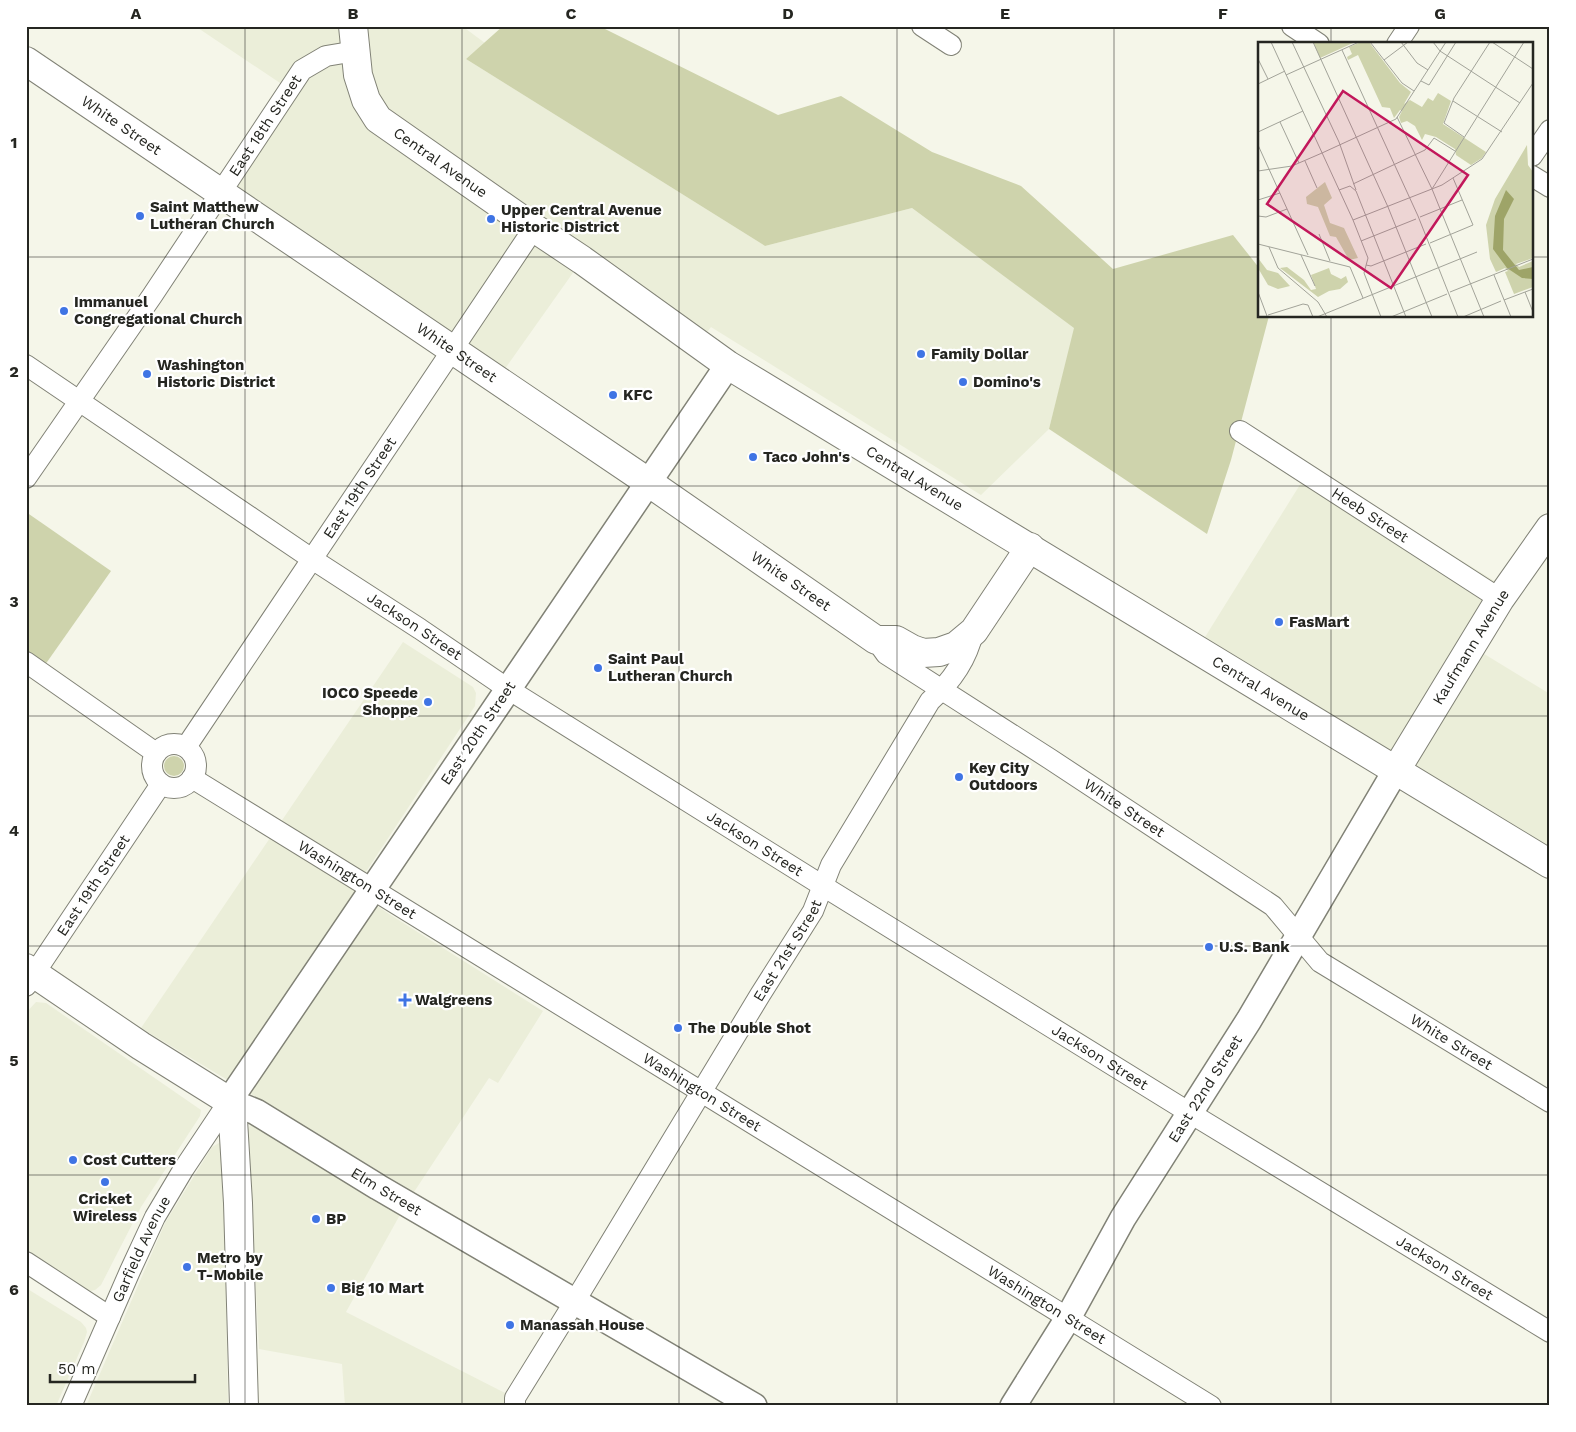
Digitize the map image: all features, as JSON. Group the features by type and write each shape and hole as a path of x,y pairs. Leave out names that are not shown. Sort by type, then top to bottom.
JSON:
{"main road":[{"name":"Central Avenue","path":"355,39 358,75 366,100 378,119 582,260 728,365 1550,864"},
{"name":"White Street","path":"26,61 648,482 876,640"},
{"name":"Kaufmann Avenue","path":"1396,770 1500,599 1546,540"},
{"name":"East 21st Street","path":"974,631 1030,547"},
{"path":"876,640 896,640 912,650 923,653 939,652 956,646 974,631"},
{"name":"Elm Street","path":"29,976 229,1101"},
{"path":"229,1101 233,1120 238,1203 244,1406"}],"street":[{"path":"922,26 951,45"},
{"path":"1292,26 1317,42"},
{"path":"1398,42 1409,26"},
{"name":"East 18th Street","path":"26,478 302,70 355,39"},
{"path":"1534,153 1550,130"},
{"path":"1534,177 1550,187"},
{"name":"East 19th Street","path":"186,748 534,228"},
{"name":"Jackson Street","path":"26,365 508,689 1190,1113 1550,1332"},
{"name":"East 20th Street","path":"229,1101 728,365"},
{"name":"Heeb Street","path":"1240,431 1500,599"},
{"name":"East 21st Street","path":"515,1406 514,1398 813,911 831,865 930,701 942,690 970,646 974,631"},
{"name":"White Street","path":"876,640 886,654 1050,759 1273,906 1320,962 1550,1102"},
{"path":"26,662 156,754"},
{"path":"175,744 186,748 194,758 196,765 192,778 181,786 168,787 161,784 153,773 153,760 156,754 165,746 175,744"},
{"name":"East 22nd Street","path":"1013,1406 1068,1318 1123,1218 1249,1020 1396,770"},
{"name":"Washington Street","path":"192,778 1211,1406"},
{"name":"East 19th Street","path":"29,976 161,784"},
{"name":"Elm Street","path":"229,1101 256,1112 378,1186 754,1406"},
{"name":"Garfield Avenue","path":"71,1406 155,1217 183,1170 229,1101"},
{"path":"26,1262 110,1317"}],"shaded area":[{"name":"Upper Central Avenue Historic District","path":"195,26 462,26 485,43 466,59 765,246 912,208 1075,328 1049,429 981,495 711,327 698,344 582,260 497,380 221,192 289,89"},
{"path":"1311,467 1517,595 1481,652 1550,694 1550,876 1192,658"},
{"path":"403,642 473,687 476,693 475,706 354,890 543,1011 498,1083 489,1078 414,1192 141,1028"},
{"path":"36,1002 46,1003 201,1110 200,1116 141,1207 101,1285 91,1291 26,1249 26,1013"},
{"path":"254,1124 401,1213 346,1312 507,1394 507,1406 345,1406 342,1364 259,1349 248,1130 250,1125"},
{"path":"219,1143 223,1153 228,1406 86,1406 165,1223 212,1147"},
{"path":"26,1288 81,1322 86,1328 87,1332 84,1342 56,1406 26,1406"}],"green space":[{"path":"503,26 599,26 778,115 841,96 932,152 1021,186 1113,269 1233,235 1258,266 1258,318 1268,318 1231,460 1207,534 1049,429 1074,328 912,208 765,246 466,59"},
{"path":"26,512 111,571 40,672 26,662"},
{"path":"174,756 181,759 184,766 181,773 174,776 167,773 164,766 167,759"}],"place":[{"name":"Saint Matthew Lutheran Church","path":"140,216"},
{"name":"Upper Central Avenue Historic District","path":"491,219"},
{"name":"Immanuel Congregational Church","path":"64,311"},
{"name":"Family Dollar","path":"921,354"},
{"name":"Washington Historic District","path":"147,374"},
{"name":"Domino's","path":"963,382"},
{"name":"KFC","path":"613,395"},
{"name":"Taco John's","path":"753,457"},
{"name":"FasMart","path":"1279,622"},
{"name":"Saint Paul Lutheran Church","path":"598,668"},
{"name":"IOCO Speede Shoppe","path":"428,702"},
{"name":"Key City Outdoors","path":"959,777"},
{"name":"U.S. Bank","path":"1209,947"},
{"name":"Walgreens","path":"405,1000"},
{"name":"The Double Shot","path":"678,1028"},
{"name":"Cost Cutters","path":"73,1160"},
{"name":"Cricket Wireless","path":"105,1182"},
{"name":"BP","path":"316,1219"},
{"name":"Metro by T-Mobile","path":"187,1267"},
{"name":"Big 10 Mart","path":"331,1288"},
{"name":"Manassah House","path":"510,1325"}]}
